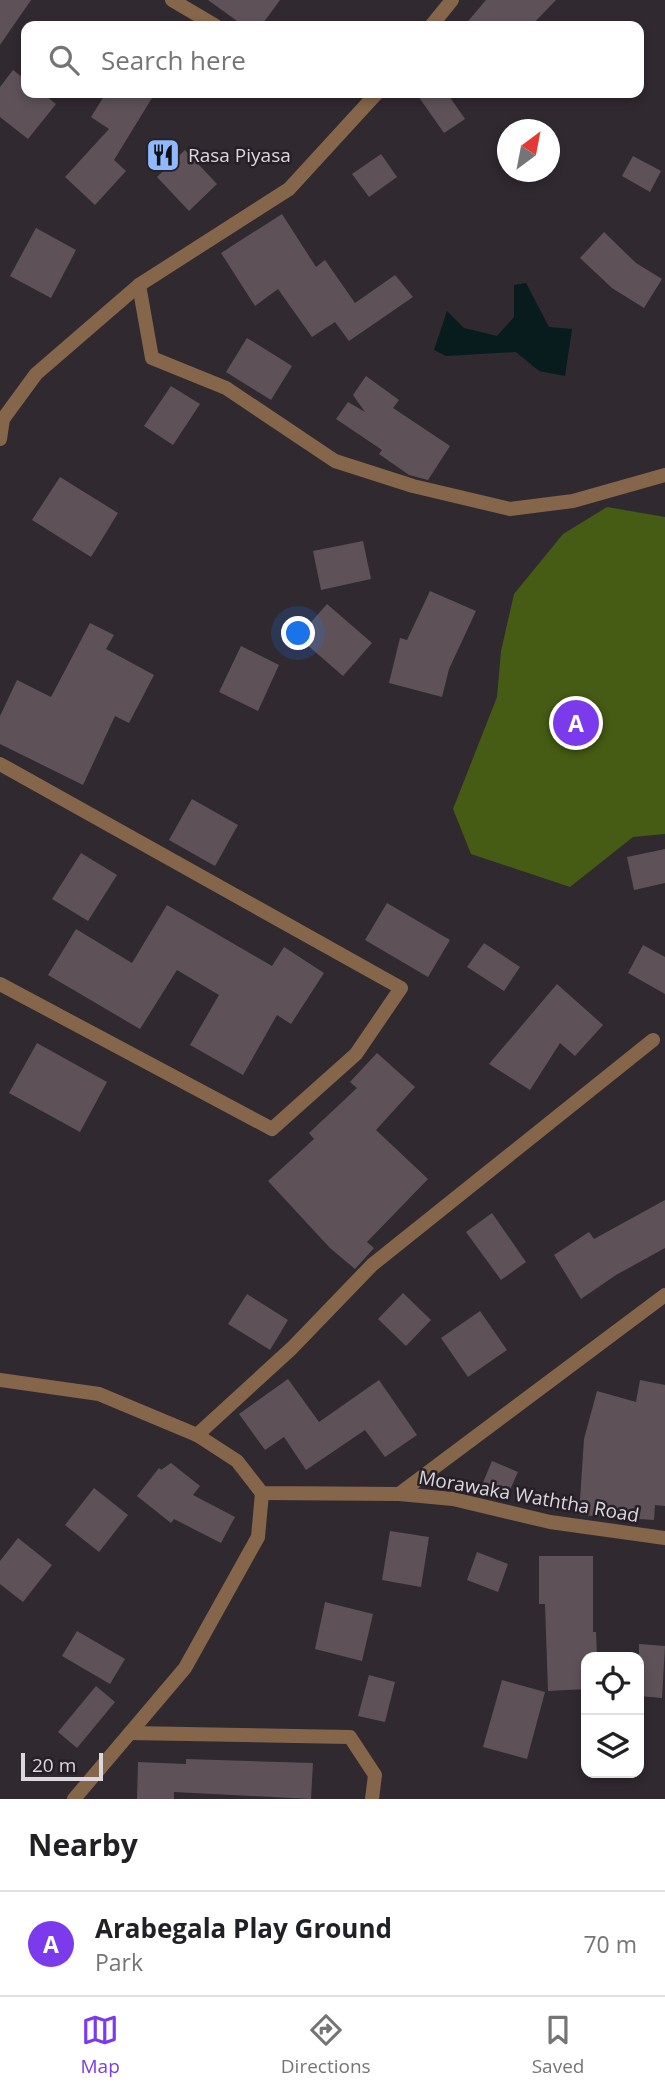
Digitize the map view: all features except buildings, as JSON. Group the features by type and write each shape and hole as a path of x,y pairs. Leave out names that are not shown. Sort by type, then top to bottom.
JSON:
{"street":[{"path":"172,0 208,21"},
{"path":"435,21 452,0"},
{"path":"0,439 1,418 36,374 139,285 289,189 369,98"},
{"path":"139,285 152,358 226,388 335,461 413,486 510,509 573,501 665,475"},
{"path":"0,764 401,988 356,1054 272,1129 0,984"},
{"path":"197,1435 292,1348 372,1265 653,1040"},
{"path":"399,1494 665,1295"},
{"path":"0,1380 99,1394 197,1435 237,1461 262,1493 258,1537 185,1668 74,1799"},
{"name":"Morawaka Waththa Road","path":"262,1493 399,1494 453,1499 550,1522 665,1538"},
{"path":"130,1732 350,1737 374,1775 372,1799"}],"green space":[{"path":"607,507 665,517 665,834 633,837 570,887 471,854 453,809 497,697 501,651 514,594 563,534"}],"shaded area":[{"path":"526,283 549,327 572,329 565,376 539,371 516,352 446,356 434,350 447,311 464,328 497,336 514,317 514,285"}],"place":[{"name":"Rasa Piyasa","path":"163,155"},
{"name":"Arabegala Play Ground","path":"576,723"}]}
